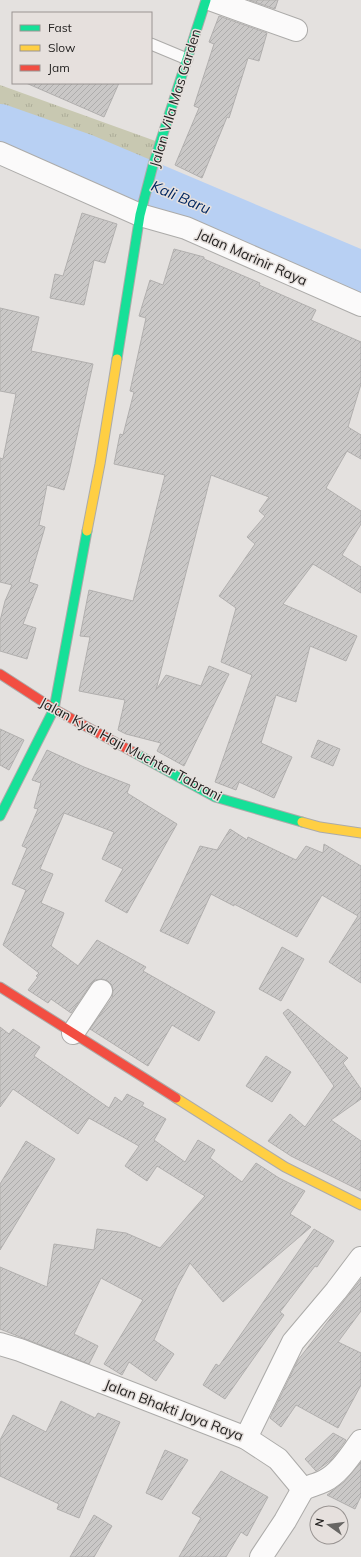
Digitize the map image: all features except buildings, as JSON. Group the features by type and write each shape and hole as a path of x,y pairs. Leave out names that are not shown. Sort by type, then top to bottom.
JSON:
{"street":[{"name":"Jalan Vila Mas Garden","path":"54,709 100,464 143,206 153,165 206,0"},
{"path":"212,0 296,30"},
{"name":"Jalan Marinir Raya","path":"0,153 143,206 186,228 361,305"},
{"name":"Jalan Kyai Haji Muchtar Tabrani","path":"0,674 54,709 215,797 320,827 361,833"},
{"path":"0,816 54,709"},
{"path":"0,987 285,1167 361,1205"},
{"path":"74,1033 101,991"},
{"path":"246,1438 293,1342 336,1291 361,1258"},
{"name":"Jalan Bhakti Jaya Raya","path":"0,1344 20,1350 246,1438 278,1459 303,1489"},
{"path":"261,1557 288,1516 303,1489 325,1480 333,1474 361,1441"}],"lane":[{"path":"152,44 187,59"}],"green space":[{"path":"0,85 161,143 140,215 0,153"}],"waterway":[{"name":"Kali Baru","path":"0,126 85,156 361,273"}],"traffic: fast":[{"path":"117,359 140,215 153,165 206,0"},
{"path":"0,816 54,709 87,531"},
{"path":"133,752 215,797 302,822"}],"traffic: slow":[{"path":"87,531 100,464 117,359"},
{"path":"302,822 320,827 361,833"},
{"path":"176,1098 285,1167 361,1205"}],"traffic: jam":[{"path":"0,674 54,709 133,752"},
{"path":"0,987 176,1098"}]}
